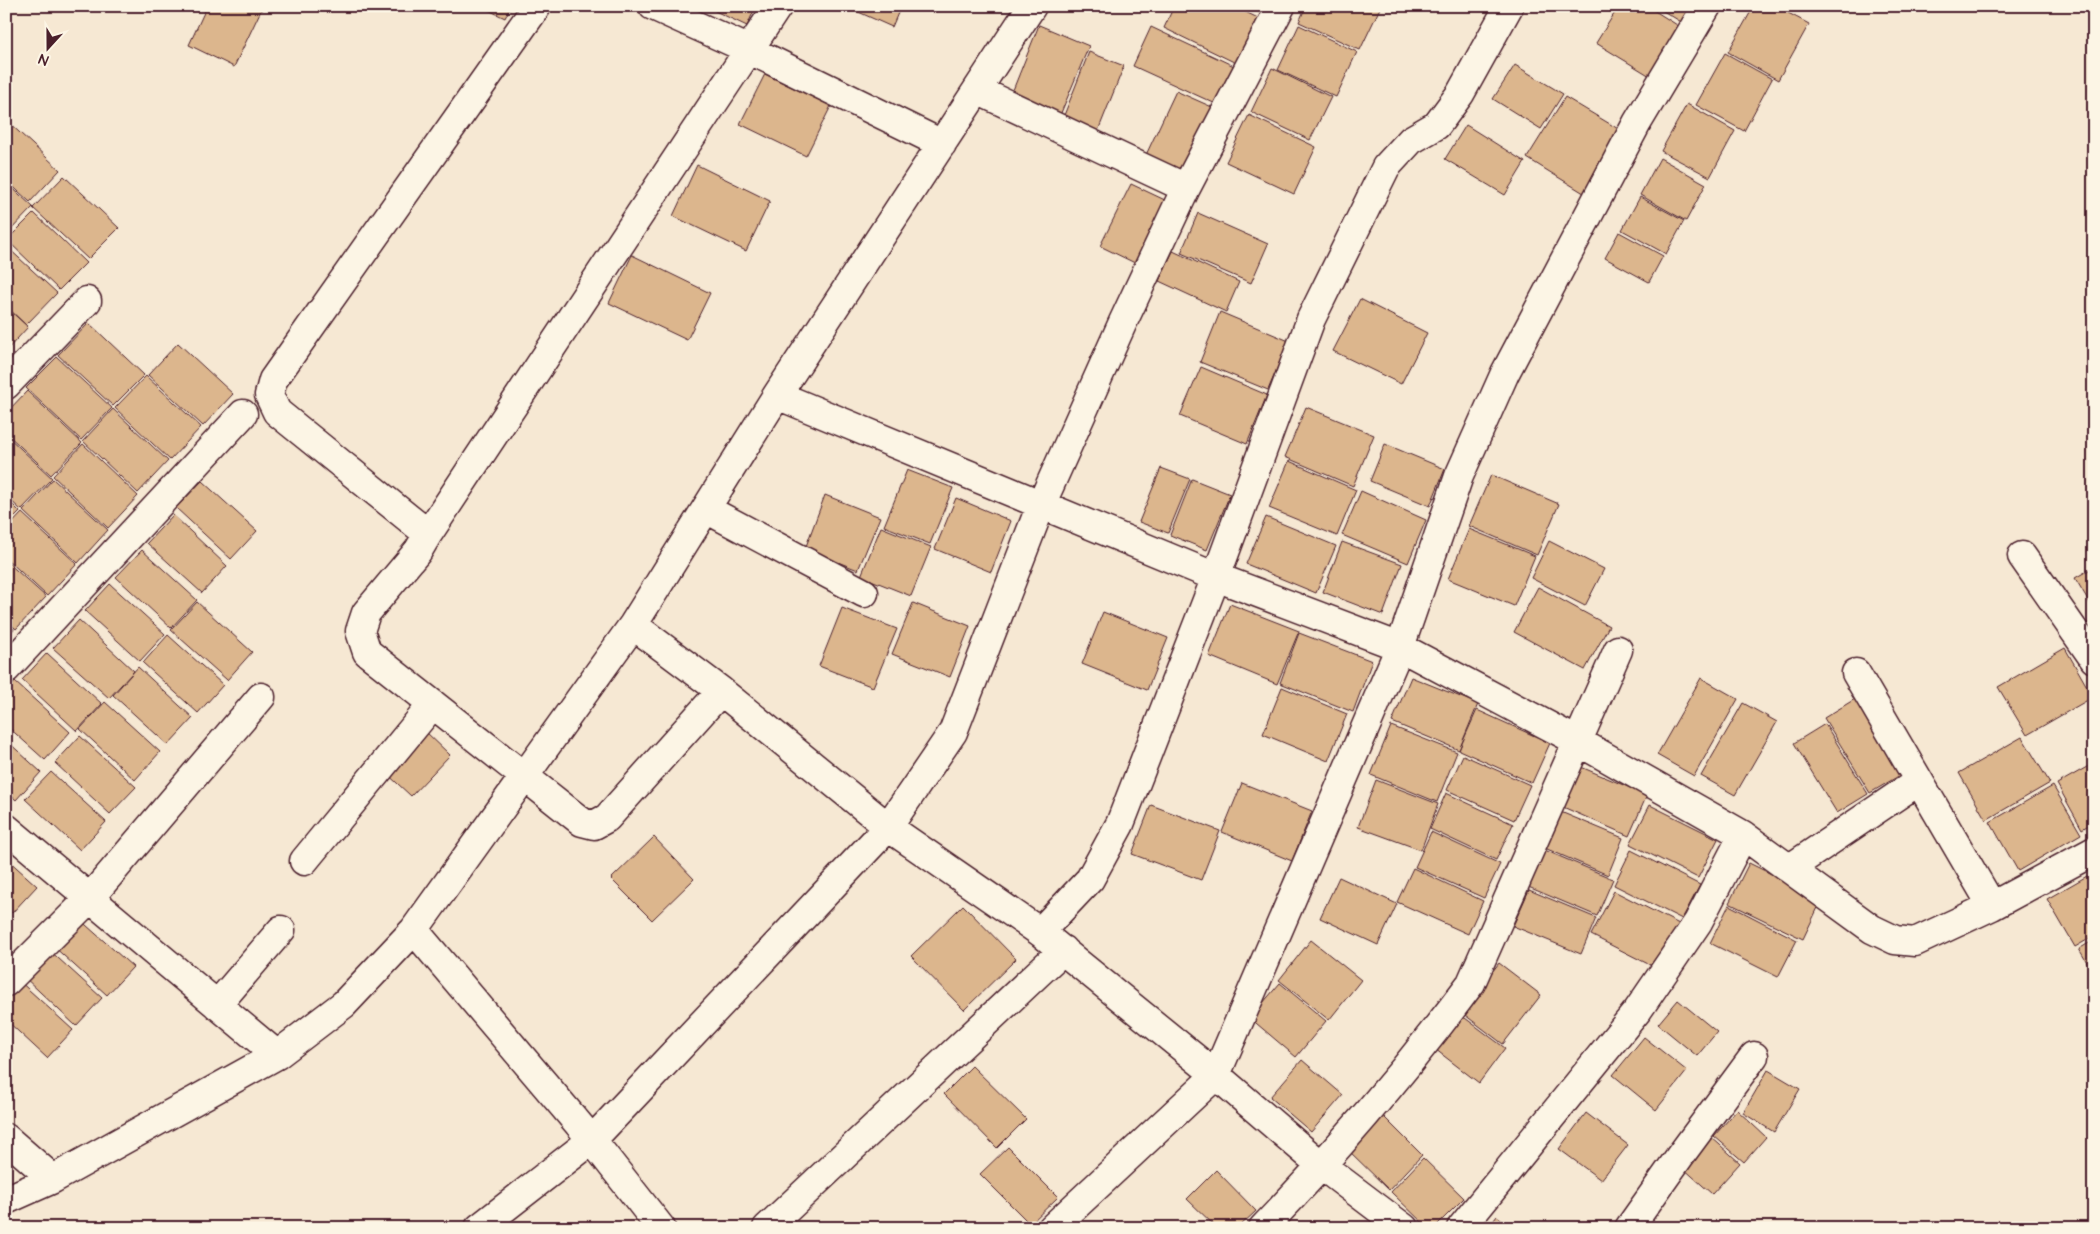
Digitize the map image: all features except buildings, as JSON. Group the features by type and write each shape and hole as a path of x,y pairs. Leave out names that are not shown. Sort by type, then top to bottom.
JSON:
{"street":[{"path":"428,534 277,412 269,395 273,380 537,6"},
{"path":"654,6 750,50 942,144"},
{"path":"721,691 607,818 594,825 582,822 367,652 360,631 366,614 418,551 778,6"},
{"path":"6,1200 53,1179 277,1055 344,1004 414,930 633,625 777,395 1032,6"},
{"path":"479,1228 592,1140 888,827 953,732 1041,505 1123,322 1186,188 1281,6"},
{"path":"1040,932 1090,879 1120,824 1216,577 1311,319 1386,168 1411,140 1437,125 1460,94 1509,6"},
{"path":"1052,1228 1216,1075 1400,647 1460,476 1505,373 1637,122 1707,6"},
{"path":"977,90 1186,188"},
{"path":"6,385 87,301"},
{"path":"777,395 1216,577 1400,647 1579,742 1744,835 1872,929 1895,940 1915,942 1992,906 2094,851"},
{"path":"6,669 243,414"},
{"path":"706,509 864,594"},
{"path":"2022,556 2094,659"},
{"path":"633,625 721,691 888,827 1040,932 1216,1075 1322,1166 1404,1228"},
{"path":"1263,1228 1322,1166 1449,1014 1471,984 1618,650"},
{"path":"1856,673 1992,906"},
{"path":"6,982 89,899 261,697"},
{"path":"304,861 433,704"},
{"path":"1790,868 1919,781"},
{"path":"6,828 277,1055"},
{"path":"1461,1228 1638,1010 1698,922 1744,835"},
{"path":"217,1005 281,930"},
{"path":"414,930 592,1140 661,1228"},
{"path":"767,1228 1063,950"},
{"path":"1629,1228 1754,1056"},
{"path":"6,1138 53,1179"}]}
